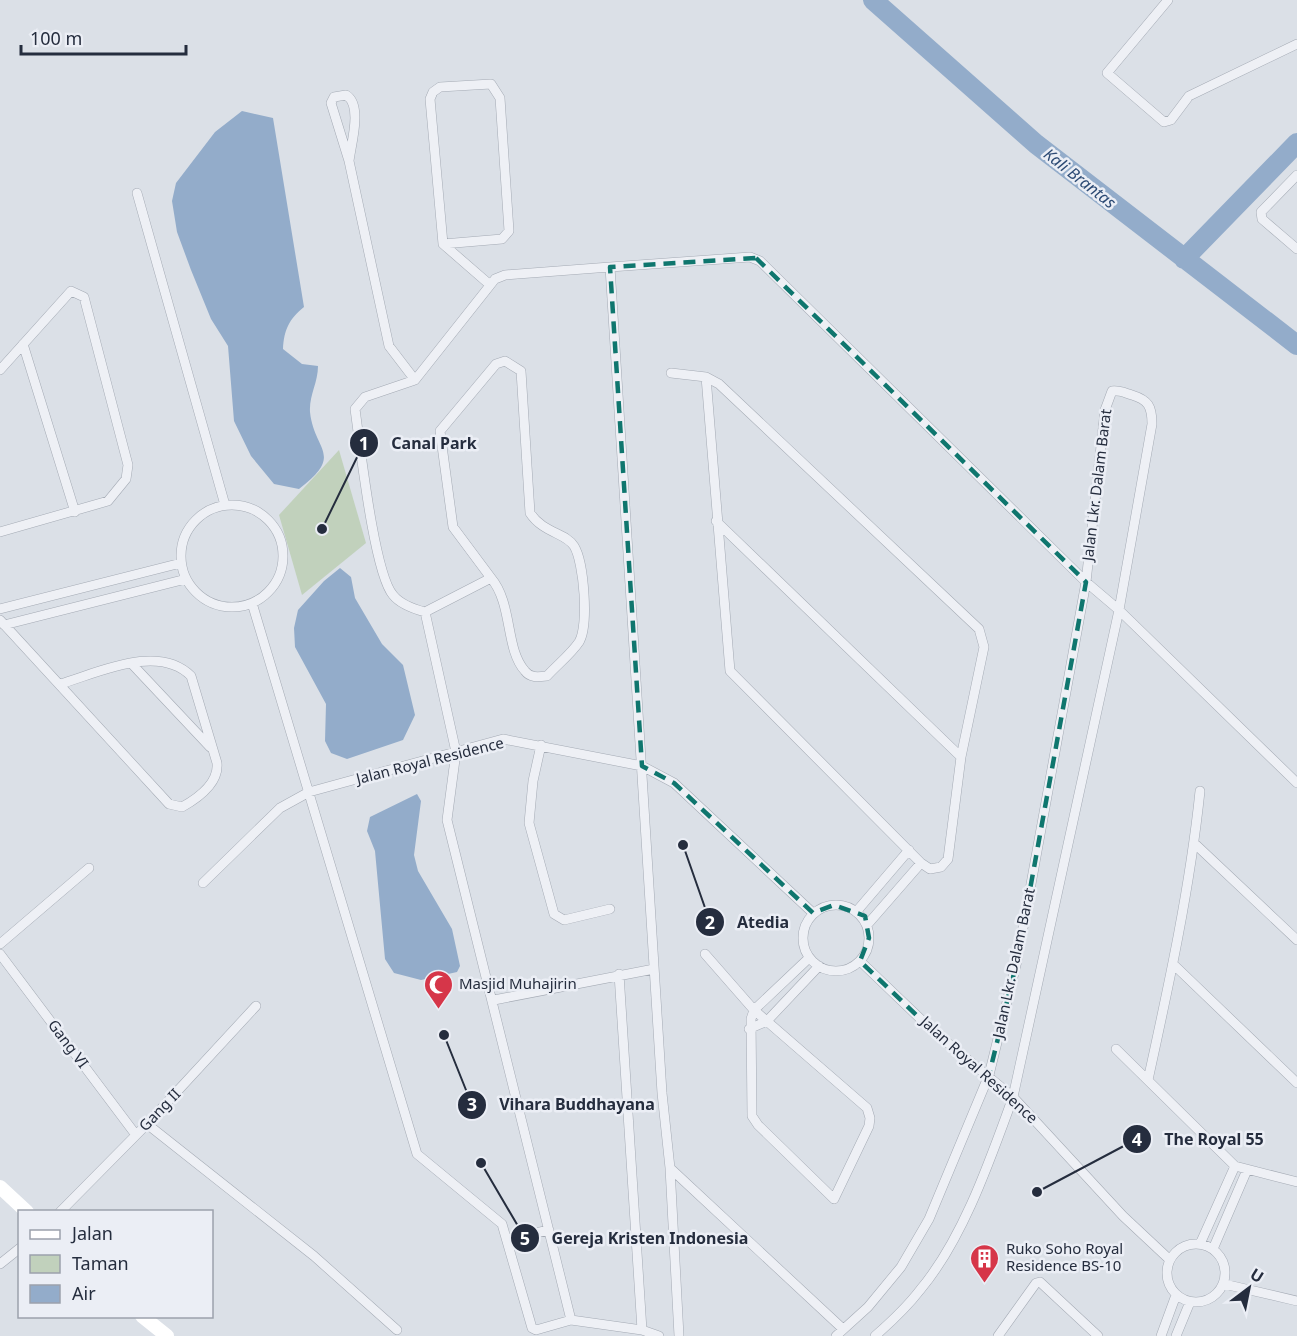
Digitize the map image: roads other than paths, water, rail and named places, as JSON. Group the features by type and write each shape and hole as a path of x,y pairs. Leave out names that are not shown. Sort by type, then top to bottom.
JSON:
{"street":[{"path":"1168,0 1107,73 1164,122 1171,120 1189,96 1297,44"},
{"path":"443,244 502,239 509,231 500,98 491,84 440,87 433,92 430,99 443,244 489,284"},
{"path":"349,161 355,112 352,100 346,95 334,97 331,103 349,161 389,346 415,380"},
{"path":"1297,175 1262,212 1262,219 1297,249"},
{"path":"137,194 225,505"},
{"path":"425,612 393,596 386,583 369,503 356,409 365,397 415,380 489,284 505,275 756,258 1086,582 1119,610 1297,783"},
{"path":"610,267 654,969 670,1168 679,1336"},
{"path":"0,370 71,291 84,297 128,465 126,479 108,501 75,512 1,529"},
{"path":"23,344 75,512"},
{"path":"505,361 521,371 530,513 544,529 569,541 575,547 583,587 584,631 578,643 547,676 534,677 525,672 519,661 500,589 491,578 453,528 440,431 496,364 505,361"},
{"path":"671,373 706,377 719,384 979,629 984,647 961,757 948,859 941,867 930,870 921,863 730,671 706,377"},
{"name":"Jalan Lkr. Dalam Barat","path":"836,1336 868,1306 901,1267 933,1208 989,1076 1017,961 1086,582 1107,399 1112,391 1118,390 1145,399 1151,406 1152,416 1119,610 1012,1097 995,1147 955,1236 921,1289 875,1336"},
{"path":"225,505 243,506 260,513 274,526 282,543 284,561 279,579 268,593 252,603 233,607 214,604 198,594 186,579 181,563 184,539 196,519 209,509 225,505"},
{"path":"716,521 961,757"},
{"path":"0,609 181,563"},
{"path":"425,612 491,578"},
{"path":"60,684 131,663 162,661 185,670 191,676 218,773 212,783 191,802 175,807 169,804 2,622 186,579"},
{"path":"252,603 417,1154 499,1220 508,1239 532,1328 536,1330 571,1320 642,1330 659,1336"},
{"path":"425,612 456,752 447,820 494,1000 571,1320"},
{"path":"131,663 212,749"},
{"name":"Jalan Royal Residence","path":"204,883 280,808 309,792 502,739 642,766 674,783 813,913"},
{"path":"541,745 533,781 529,823 554,914 564,920 610,909"},
{"path":"1148,1080 1173,964 1194,843 1200,790"},
{"path":"1194,843 1297,940"},
{"path":"856,912 909,850"},
{"path":"867,925 921,863"},
{"path":"0,944 89,868"},
{"path":"834,904 856,912 867,925 869,938 867,950 860,961 848,969 841,970 819,966 809,958 804,947 803,935 806,923 813,913 834,904"},
{"name":"Gang VI","path":"0,954 136,1135"},
{"path":"705,954 754,1010 867,1108 870,1118 869,1126 834,1199 755,1121 749,1029 754,1010 809,958"},
{"name":"Jalan Royal Residence","path":"860,961 931,1029 1012,1097 1123,1216 1170,1260"},
{"path":"1173,964 1297,1083"},
{"path":"749,1029 767,1021 819,966"},
{"path":"494,1000 654,969"},
{"path":"619,974 642,1330"},
{"name":"Gang II","path":"62,1210 147,1124 256,1006"},
{"path":"1116,1048 1235,1166 1297,1182"},
{"path":"147,1124 314,1256 397,1330"},
{"path":"1200,1244 1235,1166"},
{"path":"670,1168 843,1329"},
{"path":"1213,1249 1247,1170"},
{"path":"0,1186 25,1210"},
{"path":"508,1239 549,1230"},
{"path":"1200,1244 1213,1249 1225,1264 1224,1284 1210,1299 1190,1302 1176,1295 1169,1285 1167,1272 1170,1260 1182,1248 1200,1244"},
{"path":"0,1264 18,1250"},
{"path":"998,1336 1036,1283 1040,1282 1098,1336"},
{"path":"1224,1284 1297,1301"},
{"path":"1161,1336 1176,1295"},
{"path":"1176,1336 1190,1302"},
{"path":"143,1318 167,1336"}],"water":[{"path":"242,111 273,118 304,307 288,325 283,349 302,364 318,366 310,412 324,460 321,468 299,489 274,484 251,456 234,421 228,346 211,319 191,270 177,232 172,201 176,183 215,132"},
{"path":"340,568 351,577 355,598 382,644 403,665 415,715 403,740 347,759 331,753 325,741 326,704 295,647 294,628 298,610 324,581"},
{"path":"417,794 421,801 414,855 418,871 452,929 460,966 457,972 421,980 394,973 385,959 375,851 367,831 370,817"}],"waterway":[{"name":"Kali Brantas","path":"873,0 1036,144 1297,345"},
{"path":"1184,259 1297,143"}],"place":[{"name":"Canal Park","path":"322,529"},
{"name":"Atedia","path":"683,845"},
{"name":"Masjid Muhajirin","path":"438,1010"},
{"name":"Vihara Buddhayana","path":"444,1035"},
{"name":"Gereja Kristen Indonesia","path":"481,1163"},
{"name":"The Royal 55","path":"1037,1192"},
{"name":"Ruko Soho Royal Residence BS-10","path":"985,1284"}]}
